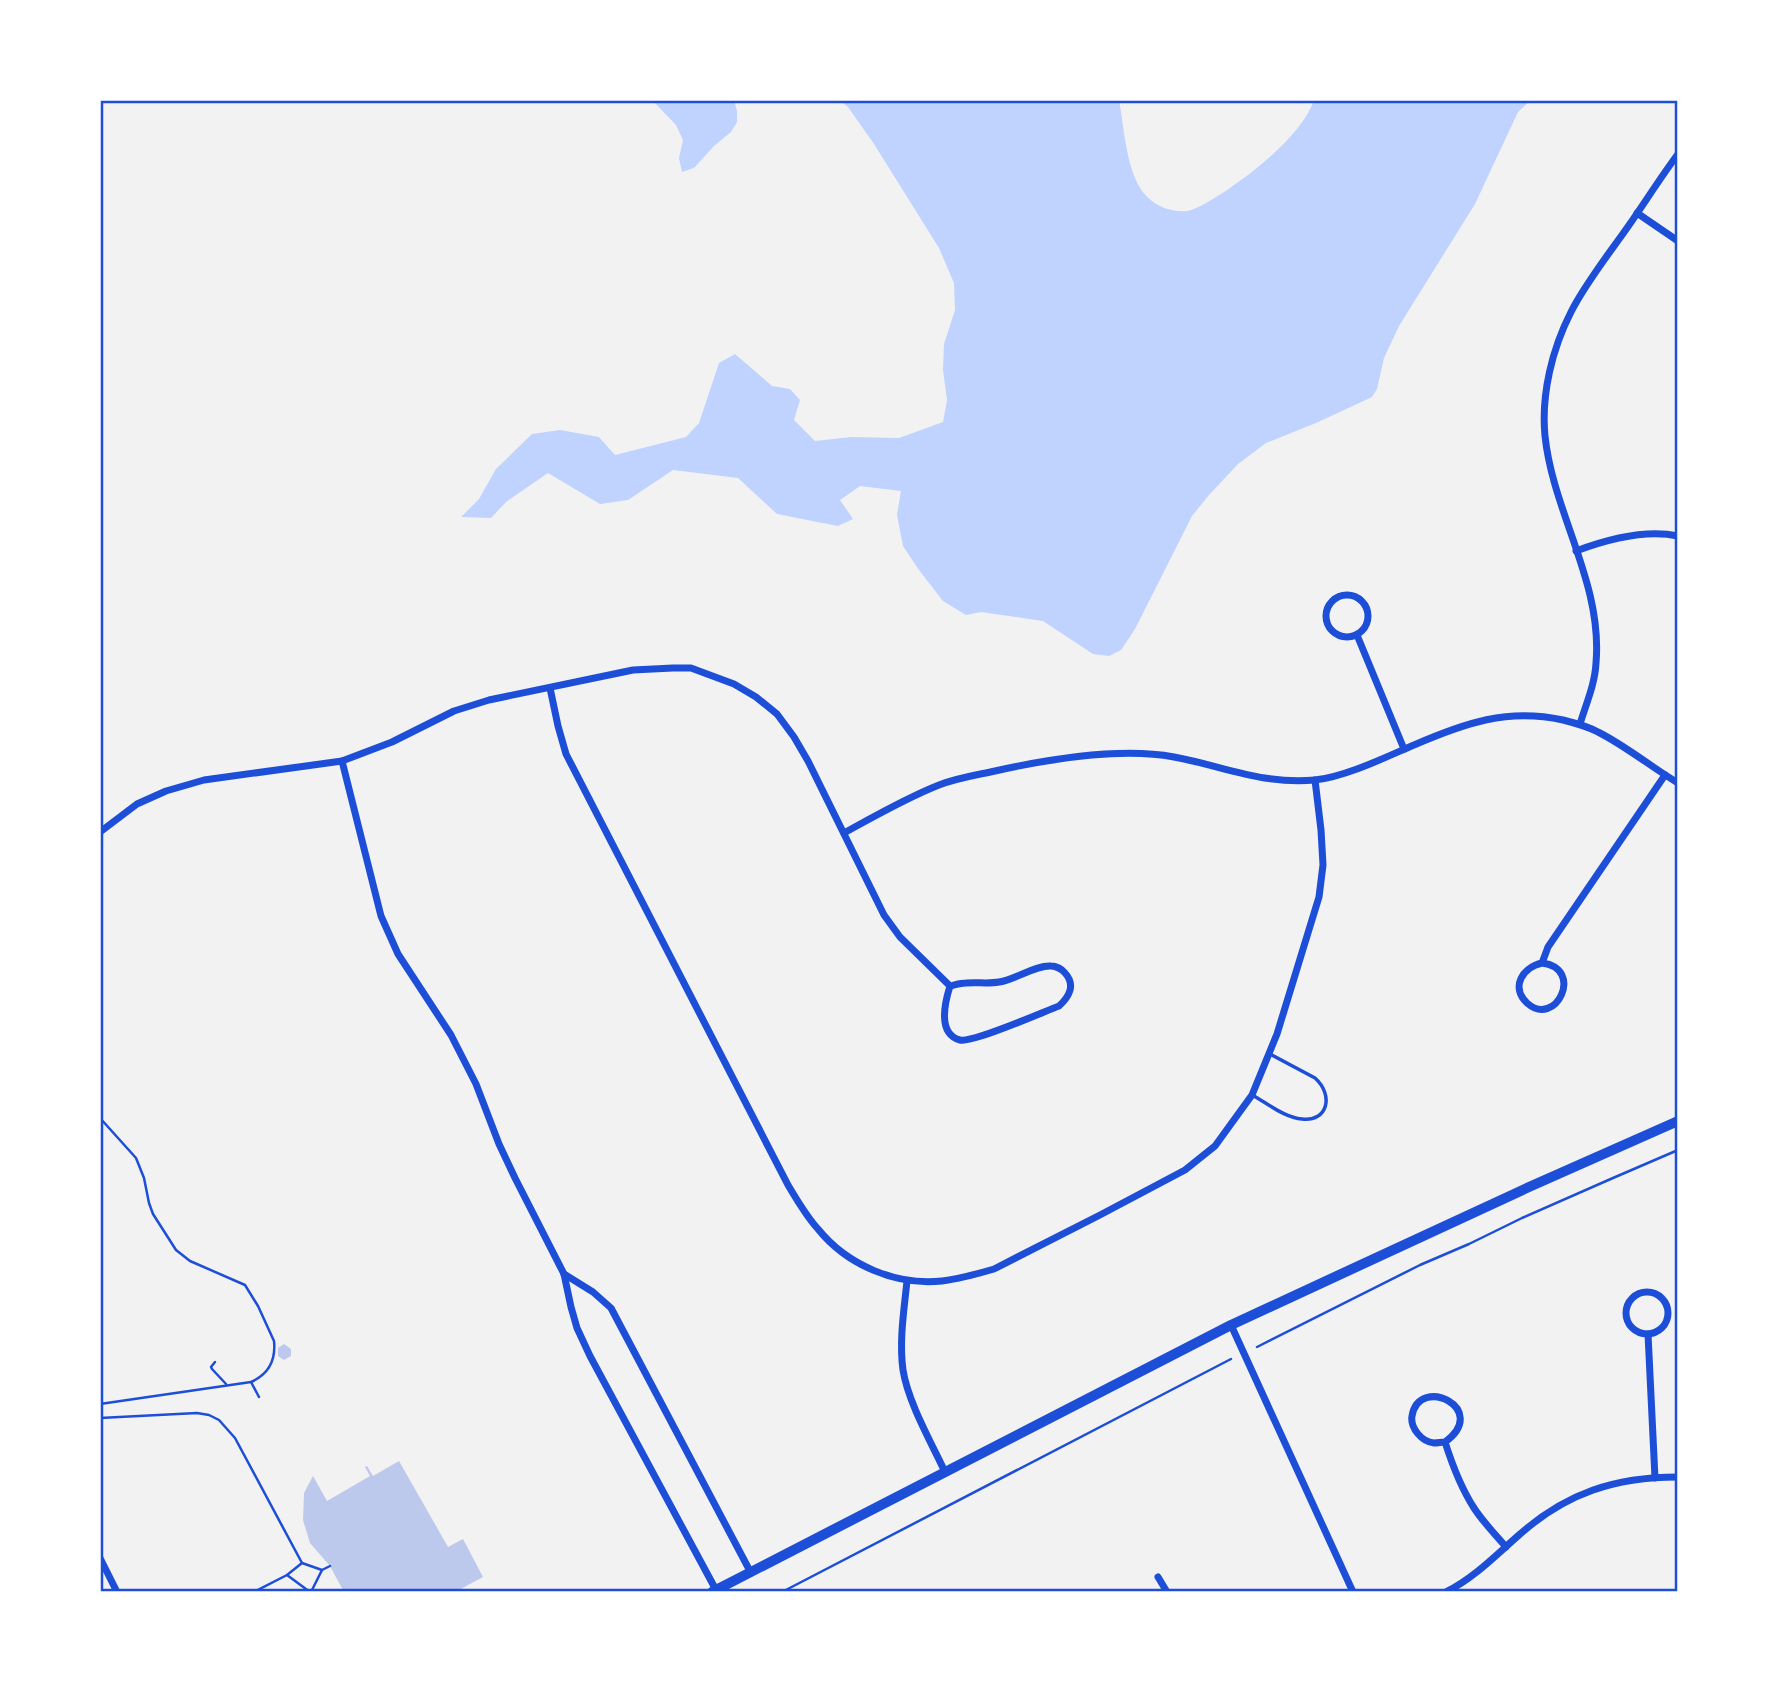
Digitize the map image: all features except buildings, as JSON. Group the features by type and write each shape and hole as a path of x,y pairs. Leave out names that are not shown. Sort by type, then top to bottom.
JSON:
{"street":[{"path":"1580,724 1596,664 1595,618 1586,578 1550,466 1545,434 1546,395 1554,353 1571,312 1678,154"},
{"path":"1637,213 1678,241"},
{"path":"1576,551 1606,540 1636,535 1678,536"},
{"path":"1343,595 1354,596 1364,603 1368,613 1367,624 1357,635 1344,638 1329,628 1326,611 1332,600 1343,595"},
{"path":"1357,635 1404,749"},
{"path":"100,832 137,804 166,791 204,780 342,761 392,742 454,711 489,699 633,670 691,668 734,684 777,714 794,737 884,915 900,937 950,986"},
{"path":"551,688 558,726 574,771 797,1201 819,1231 854,1261 907,1281 941,1282 994,1269 1146,1192 1185,1170 1215,1146 1252,1095 1270,1054 1319,897 1323,865 1315,780"},
{"path":"844,833 940,785 1009,768 1112,754 1146,754 1173,757 1259,778 1315,780 1345,772 1473,722 1503,716 1530,715 1580,724 1617,742 1678,783"},
{"path":"342,761 381,916 389,936 464,1058 510,1167 564,1274 570,1307 590,1356 714,1591 1231,1325 1678,1121"},
{"path":"1542,963 1548,947 1665,775"},
{"path":"1542,963 1555,967 1564,980 1565,988 1557,1002 1543,1009 1529,1005 1519,988 1522,974 1534,964 1542,963"},
{"path":"1052,966 1067,975 1071,990 1059,1006 999,1030 959,1040 945,1024 945,1000 950,986 1002,982 1052,966"},
{"path":"564,1274 593,1292 611,1308 751,1573"},
{"path":"907,1281 903,1370 907,1387 945,1472"},
{"path":"1648,1291 1663,1298 1668,1308 1668,1318 1662,1328 1648,1334 1641,1334 1630,1327 1625,1309 1636,1294 1648,1291"},
{"path":"1231,1325 1353,1592"},
{"path":"1648,1334 1655,1478"},
{"path":"1426,1398 1445,1398 1457,1409 1460,1419 1458,1427 1454,1436 1445,1442 1434,1443 1426,1440 1413,1427 1413,1411 1426,1398"},
{"path":"1445,1442 1473,1507 1506,1547"},
{"path":"1447,1592 1481,1569 1546,1513 1574,1498 1625,1480 1678,1477"},
{"path":"100,1558 117,1592"},
{"path":"1158,1577 1167,1592"}],"lane":[{"path":"1252,1095 1300,1119 1315,1117 1328,1101 1327,1094 1315,1078 1270,1054"}],"path":[{"path":"100,1118 136,1158 153,1214 176,1250 190,1261 241,1282 248,1288 275,1346 270,1368 251,1382 100,1404"},
{"path":"1257,1347 1420,1265 1678,1150"},
{"path":"782,1592 1231,1359"},
{"path":"215,1362 212,1369 226,1384"},
{"path":"251,1382 259,1397"},
{"path":"100,1418 197,1413 219,1420 235,1438 302,1563 322,1570"},
{"path":"254,1592 287,1575 302,1563"},
{"path":"287,1575 310,1592 322,1570 330,1566"}],"water":[{"path":"652,100 734,100 737,122 731,132 694,168 682,172 679,158 683,140 676,125"},
{"path":"839,100 1120,100 1128,157 1137,182 1156,204 1187,211 1233,186 1275,153 1299,127 1314,100 1531,100 1518,112 1475,204 1399,326 1384,358 1377,389 1372,397 1266,443 1238,464 1192,516 1135,629 1121,650 1109,656 1093,654 1043,621 981,612 966,615 943,601 903,546 897,515 901,491 860,486 840,500 853,519 838,526 777,514 738,478 673,470 628,500 600,504 548,473 506,502 491,518 461,517 479,499 496,469 532,434 560,430 599,437 615,455 686,437 699,423 719,363 735,354 772,386 790,389 800,400 794,420 815,441 851,437 899,438 943,422 947,400 943,370 944,344 955,310 954,283 939,248 874,144 848,107"}]}
